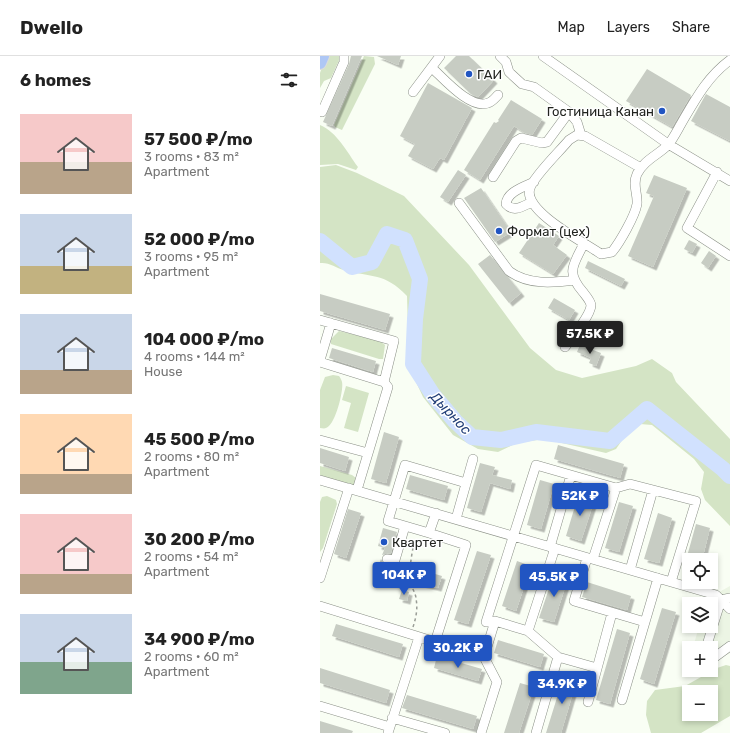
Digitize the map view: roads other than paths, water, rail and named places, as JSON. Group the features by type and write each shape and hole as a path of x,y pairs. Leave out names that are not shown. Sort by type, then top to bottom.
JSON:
{"main road":[{"path":"320,63 323,56"}],"street":[{"path":"322,112 344,62 344,56"},
{"path":"413,92 440,56"},
{"path":"500,56 506,62 510,72 522,84 534,87 569,112 577,122 581,135"},
{"path":"543,56 668,144 730,181"},
{"path":"641,168 581,135 573,137 569,140 534,182 529,194 532,202 540,214 601,254 612,252 617,246 635,210 637,203 634,187 637,174 641,168 668,144 708,80 717,70 730,60"},
{"path":"432,68 464,97 480,105 490,103 498,95"},
{"path":"493,177 516,141 521,138 542,143 547,142 569,112"},
{"path":"717,172 687,228 730,256"},
{"path":"532,202 515,209 510,208 506,204 506,199 512,192 534,182"},
{"path":"459,202 509,271 518,278 550,284 574,280"},
{"path":"566,347 589,313 591,306 588,298 574,280 572,270 584,242"},
{"path":"320,320 394,341 384,382"},
{"path":"320,578 368,453 388,387 384,382 320,361 331,323"},
{"path":"320,440 368,453"},
{"path":"456,519 473,459"},
{"path":"435,642 466,545 388,521 405,465 466,483"},
{"path":"597,668 558,657 528,631 495,621 486,622 536,465 616,488 630,484 696,501 671,582"},
{"path":"528,631 571,475"},
{"path":"320,480 590,558 722,598 730,609"},
{"path":"616,488 574,601 645,622"},
{"path":"630,570 653,490"},
{"path":"429,534 436,513"},
{"path":"387,559 395,560 405,526"},
{"path":"622,700 658,578"},
{"path":"708,641 722,598"},
{"path":"320,606 484,657"},
{"path":"588,702 612,613"},
{"path":"482,733 497,682 484,657 495,621"},
{"path":"390,726 415,635"},
{"path":"718,655 730,646"},
{"path":"536,733 558,657"},
{"path":"320,706 390,726 445,733"}],"waterway":[{"name":"Дырнос","path":"320,241 352,267 372,262 387,234 405,240 420,279 415,319 413,364 433,395 455,421 472,437 501,440 536,432 610,441 647,409 730,476"}],"place":[{"name":"ГАИ","path":"469,74"},
{"name":"Гостиница Канан","path":"662,111"},
{"name":"Формат (цех)","path":"499,231"},
{"name":"Квартет","path":"384,542"}]}
